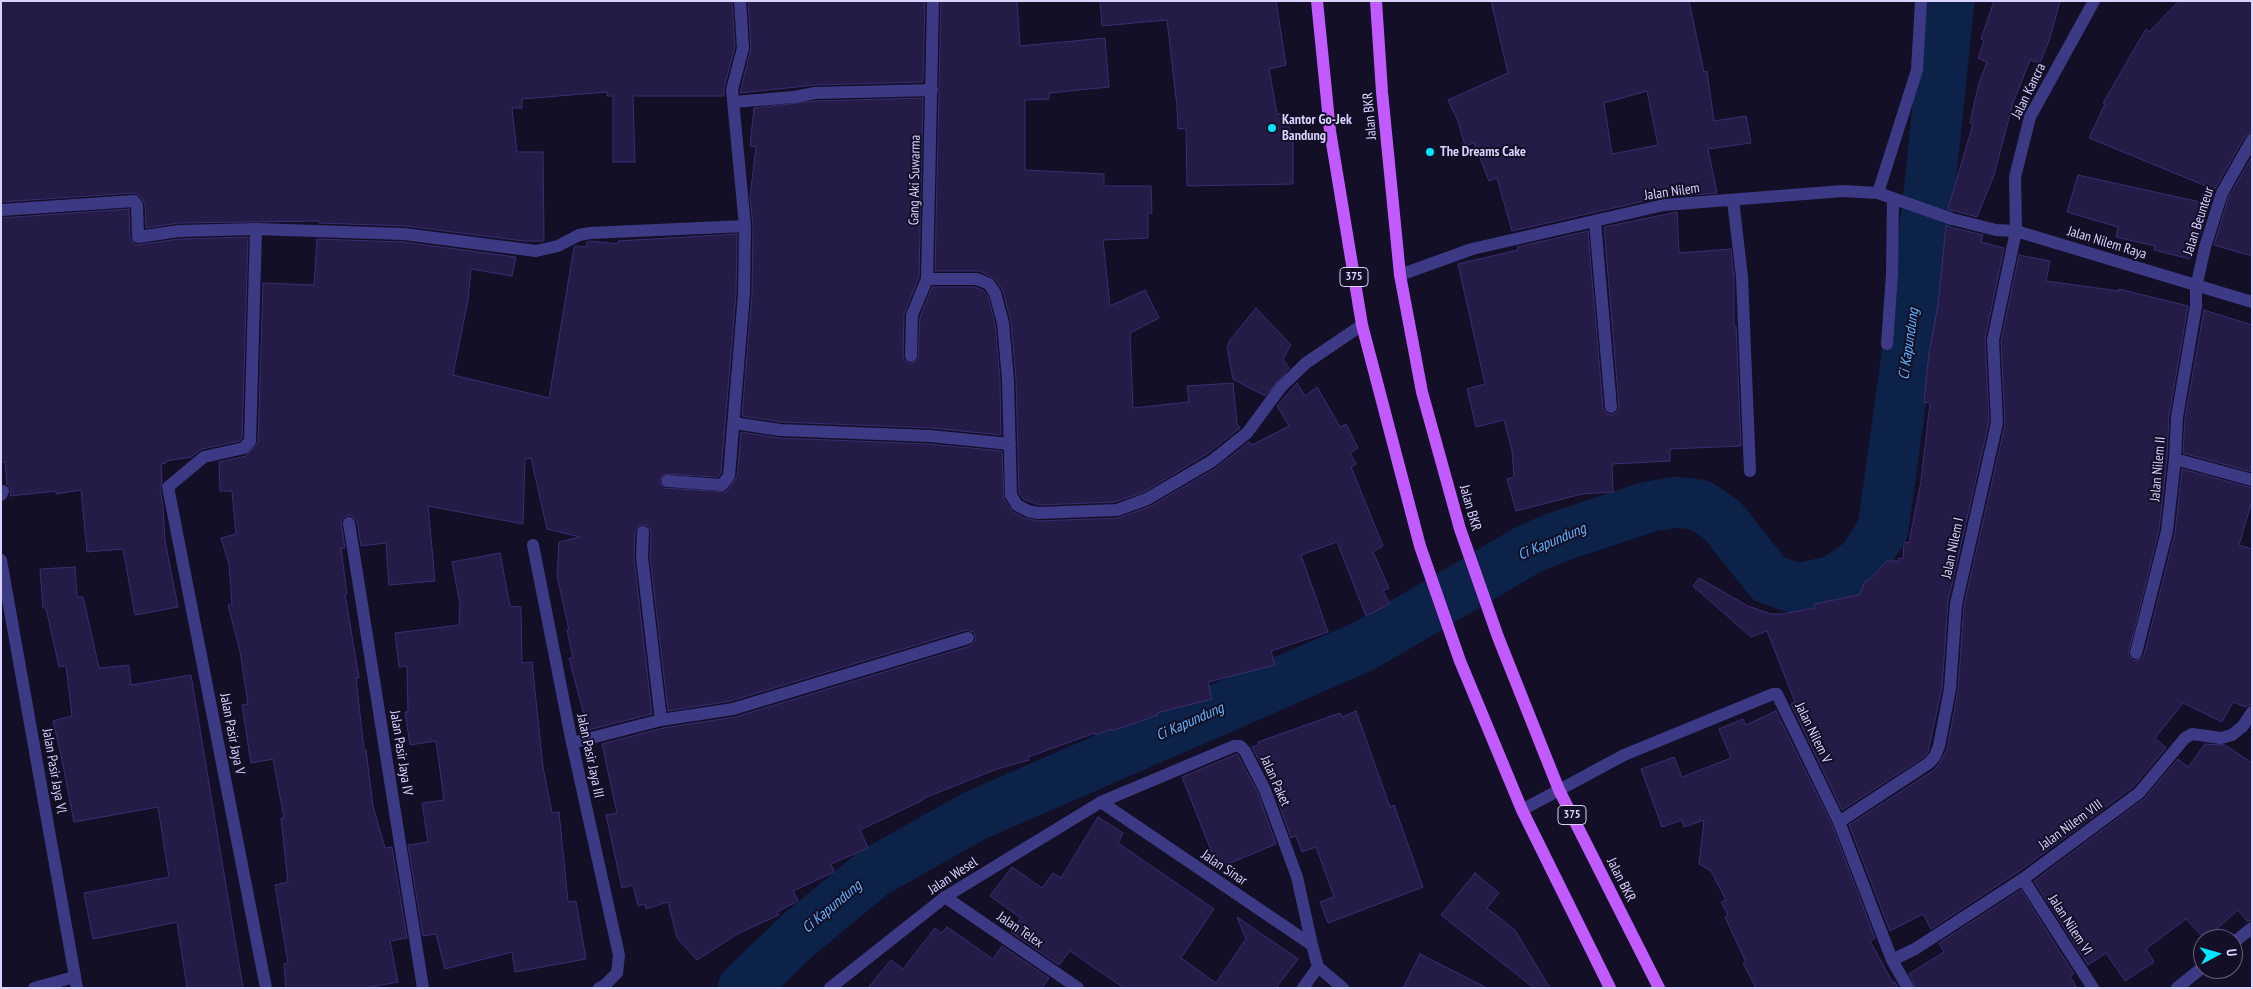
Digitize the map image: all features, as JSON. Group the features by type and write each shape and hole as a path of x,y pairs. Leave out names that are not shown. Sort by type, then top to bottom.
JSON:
{"main road":[{"name":"375","path":"1318,1 1330,131 1362,325 1420,546 1460,661 1522,810 1610,988"},
{"name":"Jalan BKR","path":"1376,1 1382,92 1400,274 1422,392 1460,529 1498,637 1559,790 1659,988"}],"street":[{"path":"667,481 722,485 729,476 744,294 745,226 732,90 743,48 740,1"},
{"name":"Gang Aki Suwarma","path":"911,356 912,315 927,279 933,1"},
{"path":"1878,193 1917,70 1920,1"},
{"name":"Jalan Kancra","path":"2016,232 2015,177 2030,117 2094,1"},
{"path":"734,102 794,97 815,93 932,90"},
{"name":"Jalan Beunteur","path":"2196,286 2205,248 2222,193 2252,140"},
{"name":"Jalan Nilem","path":"1400,274 1472,250 1664,205 1843,191 1878,193 1952,219"},
{"path":"1887,344 1897,199"},
{"path":"1734,200 1742,277 1750,471"},
{"path":"1,210 134,202 137,204 138,237 178,231 256,229 404,234 536,251 558,246 579,235 590,233 745,226"},
{"name":"Jalan Nilem Raya","path":"1952,219 1996,230 2016,232 2116,260 2252,302"},
{"path":"1595,222 1611,406"},
{"name":"Jalan Pasir Jaya V","path":"256,229 250,441 244,448 204,457 168,487 266,988"},
{"name":"Jalan Nilem I","path":"1839,822 1911,776 1930,762 1937,751 1950,689 1956,604 1997,424 1993,340 2016,232"},
{"path":"927,279 977,279 989,284 995,292 1003,323 1011,494 1017,505 1028,511 1038,513 1117,510 1147,499 1212,461 1247,434 1281,386 1306,363 1362,325"},
{"name":"Jalan Nilem II","path":"2136,653 2166,531 2175,460 2177,417 2196,306 2196,286"},
{"path":"734,423 780,430 930,436 1010,444"},
{"path":"2175,460 2252,480"},
{"name":"Jalan Pasir Jaya IV","path":"349,523 422,988"},
{"path":"643,532 642,557 661,720"},
{"name":"Jalan Pasir Jaya III","path":"533,545 572,743 618,956 617,973 605,985 599,988"},
{"name":"Jalan Pasir Jaya Vl","path":"1,560 76,982"},
{"path":"572,743 661,720 733,709 968,638"},
{"name":"Jalan Nilem V","path":"1522,810 1624,755 1775,693 1839,822 1892,960 1908,988"},
{"name":"Jalan Nilem VIII","path":"1892,960 1915,949 2023,879 2139,793 2185,738 2192,734 2221,738 2232,735 2243,726 2252,712"},
{"name":"Jalan Paket","path":"1101,802 1234,746 1243,748 1265,790 1297,877 1312,945"},
{"name":"Jalan Wesel","path":"830,988 945,897 1101,802"},
{"name":"Jalan Sinar","path":"1101,802 1312,945"},
{"name":"Jalan Nilem VI","path":"2023,879 2092,988"},
{"name":"Jalan Telex","path":"945,897 1078,988"},
{"path":"1312,945 1318,967 1343,988"},
{"path":"1303,988 1318,967"},
{"path":"2177,988 2193,975"},
{"path":"34,988 76,982"}],"building":[{"path":"1,1 732,1 735,47 724,88 724,96 633,96 635,162 613,162 613,96 607,96 607,92 522,99 522,108 512,108 517,152 543,152 544,241 524,241 405,226 319,223 319,221 179,223 146,228 145,204 140,196 134,193 1,202"},
{"path":"748,1 925,1 923,82 815,85 740,93 751,48"},
{"path":"941,1 1017,1 1020,46 1105,38 1109,87 1049,93 1049,99 1025,100 1025,170 1104,174 1104,186 1151,186 1152,213 1148,213 1148,238 1103,240 1110,306 1145,290 1159,318 1130,333 1133,408 1189,402 1187,386 1233,383 1237,424 1240,428 1207,454 1144,492 1115,502 1039,505 1023,499 1019,493 1016,379 1011,322 1003,291 995,279 980,271 935,271"},
{"path":"1100,1 1276,1 1286,65 1269,69 1277,114 1285,113 1293,140 1293,184 1187,186 1186,128 1178,129 1167,20 1102,26"},
{"path":"1491,1 1689,1 1704,72 1707,71 1714,121 1746,116 1751,143 1708,149 1717,193 1662,197 1512,231 1497,178 1489,181 1474,143 1465,146 1458,121 1448,100 1508,73","holes":["1647,91 1658,145 1612,154 1604,103"]},
{"path":"1994,1 2060,1 2050,38 2040,63 2030,60 2013,103 1994,175 1977,217 1948,209 1973,124 1970,123 1979,83 1987,62 1978,58 1984,41 1981,39"},
{"path":"2179,1 2252,1 2252,132 2245,136 2215,189 2190,259 2154,250 2155,246 2116,237 2118,227 2067,212 2078,175 2200,202 2206,186 2089,138 2105,104 2103,103 2146,29 2149,32"},
{"path":"923,98 919,277 904,314 903,356 904,360 910,364 918,360 920,317 932,287 975,287 984,291 988,296 995,324 1000,380 1001,435 931,428 781,422 742,416 752,294 753,226 750,197 756,147 750,146 754,108 816,101"},
{"path":"2252,157 2252,256 2214,245 2229,196"},
{"path":"129,209 130,238 135,245 180,239 248,237 242,438 240,441 202,449 191,457 166,461 166,463 161,464 162,481 160,488 165,541 178,607 135,615 123,549 87,552 81,490 56,494 56,491 10,496 11,490 7,484 5,462 1,462 1,218"},
{"path":"1677,212 1679,253 1731,249 1734,278 1734,326 1736,326 1741,446 1670,449 1670,461 1612,464 1613,492 1582,494 1516,511 1507,479 1514,477 1512,450 1504,420 1476,427 1467,389 1485,384 1458,264 1518,250 1517,247 1588,231 1603,408 1607,414 1612,415 1618,411 1619,406 1604,227"},
{"path":"1946,226 1983,235 1981,242 2004,248 1985,339 1989,422 1948,602 1942,688 1928,752 1924,757 1842,810 1791,704 1795,702 1767,631 1751,637 1693,586 1699,578 1748,606 1771,614 1782,614 1815,608 1814,604 1859,595 1866,580 1869,580 1887,561 1903,559 1904,542 1909,543 1921,481 1930,403 1924,402 1929,353 1938,305"},
{"path":"737,234 736,294 721,473 718,477 664,474 659,481 663,488 726,492 737,477 741,432 780,438 929,444 1002,451 1004,499 1013,512 1024,518 1038,521 1118,518 1151,506 1216,468 1249,442 1252,445 1289,426 1277,406 1297,383 1305,396 1317,387 1340,427 1346,424 1358,448 1350,453 1356,464 1351,467 1383,546 1373,552 1389,588 1383,591 1390,604 1366,616 1337,542 1301,555 1328,632 1271,651 1275,665 1208,682 1212,699 1157,713 1158,715 1112,731 1111,729 1096,735 1095,733 1028,757 1029,760 997,769 922,799 860,830 868,848 831,864 834,872 793,891 798,901 777,912 779,915 739,933 697,960 677,938 668,902 646,909 645,904 638,906 633,885 622,888 606,815 617,813 602,744 663,728 735,717 970,646 976,640 974,632 966,630 731,701 668,711 650,557 651,532 647,525 640,525 635,531 634,558 652,714 588,730 569,658 573,658 567,630 569,630 557,576 559,542 580,537 547,529 531,458 525,459 523,524 428,506 435,581 389,585 386,543 361,546 357,521 352,516 347,515 341,521 345,548 341,548 347,594 345,594 359,678 356,678 364,750 366,750 373,806 385,848 392,847 407,938 390,941 398,982 365,988 286,988 284,964 288,963 275,885 288,882 281,818 284,818 273,759 251,763 242,705 248,704 240,651 228,605 232,604 229,564 221,538 236,534 232,491 220,491 219,462 246,456 258,442 263,283 314,285 317,239 403,242 516,257 512,276 471,269 468,300 453,375 549,398 574,247 586,247 587,242 591,241 618,244 618,241"},
{"path":"2019,255 2050,261 2046,281 2119,291 2119,289 2188,306 2169,416 2167,458 2159,530 2128,655 2134,661 2141,659 2144,655 2175,533 2182,469 2252,488 2252,501 2239,545 2252,549 2252,704 2245,707 2233,702 2222,722 2183,703 2155,738 2166,748 2133,787 2018,872 1931,929 1923,914 1890,931 1849,825 1934,770 1947,749 1958,690 1964,605 2005,425 2001,341"},
{"path":"1256,308 1291,345 1283,359 1289,368 1265,396 1233,379 1227,348 1230,340"},
{"path":"2204,310 2252,325 2252,472 2183,453 2185,418"},
{"path":"500,553 510,606 521,607 522,663 532,662 543,767 552,813 559,812 568,902 576,901 586,959 515,972 512,952 445,969 436,934 423,936 408,845 428,842 422,803 444,800 436,741 410,745 405,712 408,712 407,666 399,667 395,633 459,625 460,604 452,562"},
{"path":"75,567 77,597 83,597 99,668 129,665 131,685 191,675 243,988 187,988 177,922 93,939 84,893 169,877 158,807 74,822 53,721 72,716 66,666 59,667 46,608 43,608 40,569"},
{"path":"1356,711 1390,807 1394,805 1423,887 1328,923 1320,902 1334,897 1316,847 1302,852 1296,836 1291,838 1273,787 1252,747 1259,745 1258,742 1340,713 1342,717"},
{"path":"1776,711 1832,825 1875,938 1870,941 1893,983 1895,982 1898,988 1756,988 1743,963 1746,962 1725,917 1728,915 1721,902 1726,900 1711,871 1699,864 1704,820 1684,827 1682,820 1662,827 1641,769 1674,757 1682,777 1731,758 1719,729 1743,719 1746,725"},
{"path":"2205,744 2225,745 2252,763 2252,920 2247,921 2238,910 2216,929 2196,929 2186,919 2146,949 2154,962 2125,981 2106,953 2088,965 2034,881 2144,799 2178,759 2188,767"},
{"path":"1237,754 1258,793 1276,844 1218,868 1182,777"},
{"path":"1098,817 1123,833 1118,843 1214,909 1181,958 1216,983 1246,939 1237,917 1298,959 1276,988 1124,988 1070,951 1059,965 1011,932 1021,918 990,896 1012,867 1042,888 1053,873 1061,878"},
{"path":"1475,873 1499,893 1487,908 1515,930 1550,988 1534,988 1441,915"},
{"path":"2021,890 2074,974 2070,976 2077,988 1916,988 1909,974 1944,952 1939,943"},
{"path":"947,927 993,959 1002,946 1049,978 1042,988 868,988 891,960 903,969 935,928 941,933"},
{"path":"1420,954 1487,988 1403,988"}],"waterway":[{"name":"Ci Kapundung","path":"743,988 797,936 873,873 974,816 1364,646 1529,549 1555,538 1648,507 1676,502 1700,505 1722,520 1769,579 1798,589 1834,581 1863,561 1883,529 1928,203 1949,1"}],"place":[{"name":"Kantor Go-Jek Bandung","path":"1272,128"},
{"name":"The Dreams Cake","path":"1430,152"}]}
